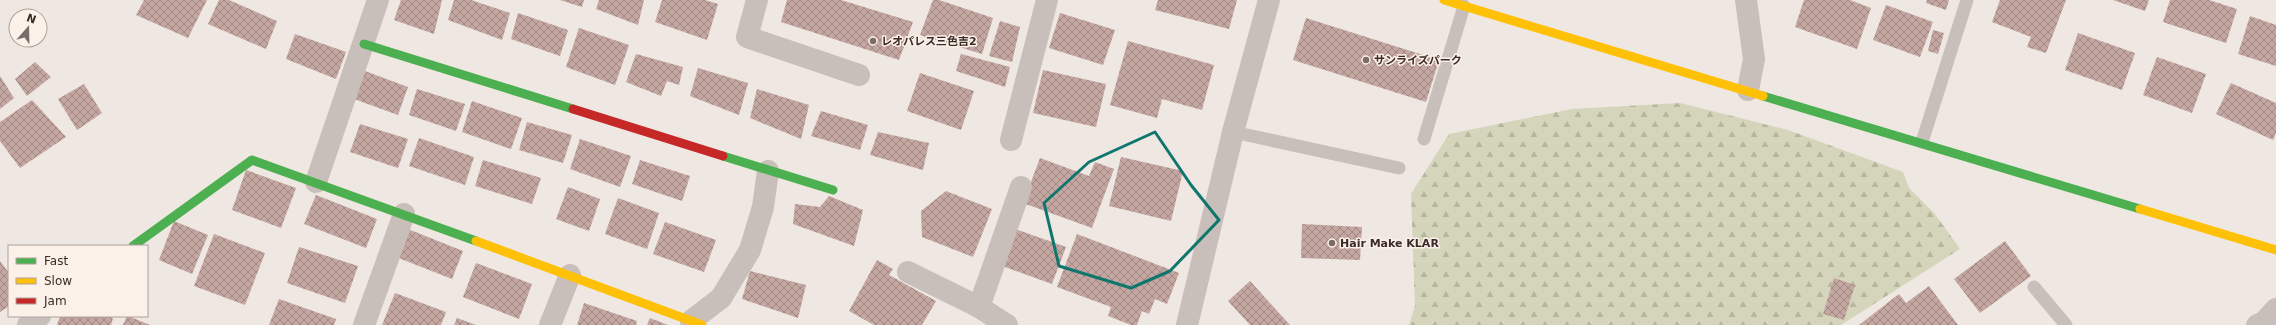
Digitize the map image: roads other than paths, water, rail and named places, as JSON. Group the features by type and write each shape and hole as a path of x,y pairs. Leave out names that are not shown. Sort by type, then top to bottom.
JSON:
{"street":[{"path":"316,182 378,0"},
{"path":"757,0 747,37 859,75"},
{"path":"1011,140 1047,0"},
{"path":"1187,325 1233,132 1269,0"},
{"path":"1746,0 1754,59 1748,90"},
{"path":"1458,2 2276,250"},
{"path":"364,44 833,190"},
{"path":"134,245 252,160 404,214 696,323 721,298 750,250 763,207 768,171"},
{"path":"978,307 1021,187"},
{"path":"364,325 404,214"},
{"path":"908,272 978,307 1007,325"},
{"path":"550,325 570,275"},
{"path":"2257,325 2264,322 2276,309"},
{"path":"28,325 39,317"}],"lane":[{"path":"1922,142 1967,0"},
{"path":"1424,139 1458,2"},
{"path":"1233,132 1399,168"},
{"path":"2034,287 2066,325"}],"place":[{"name":"レオパレス三色吉2","path":"873,41"},
{"name":"サンライズパーク","path":"1366,60"},
{"name":"Hair Make KLAR","path":"1332,243"}]}
